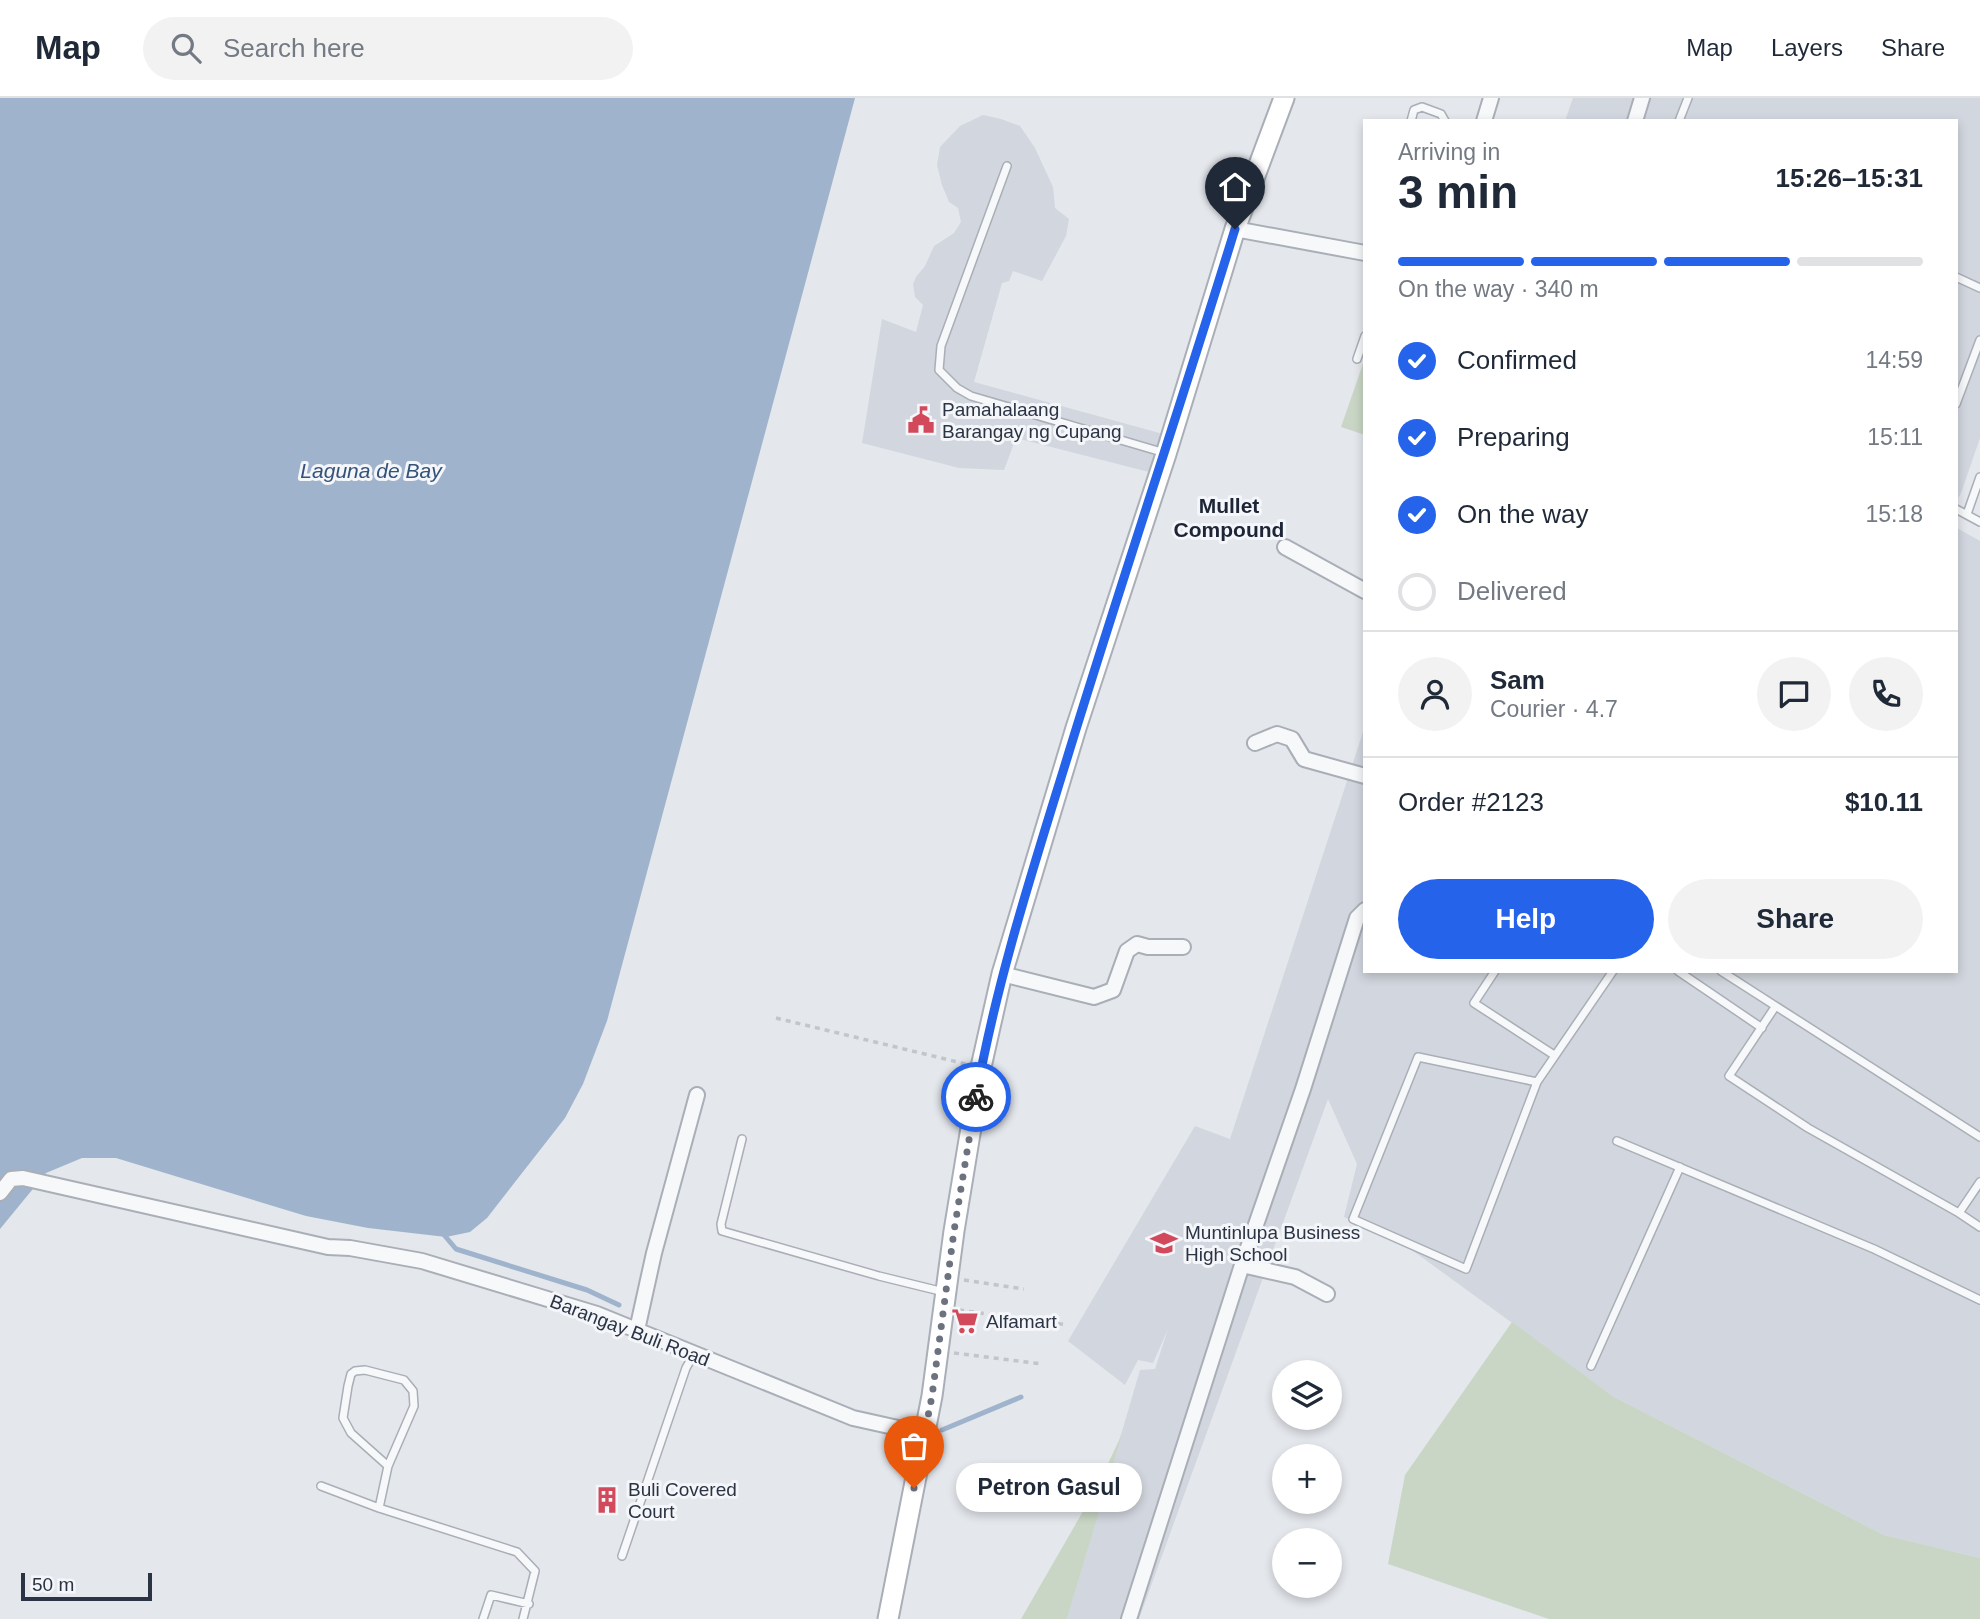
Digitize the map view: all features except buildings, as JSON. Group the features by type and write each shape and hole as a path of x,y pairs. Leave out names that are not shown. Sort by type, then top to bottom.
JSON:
{"main road":[{"path":"888,1619 925,1434 981,1067 1002,974 1076,728 1166,454 1235,229 1284,98"}],"street":[{"path":"1485,119 1491,98"},
{"path":"1635,119 1642,98"},
{"path":"1235,229 1363,253"},
{"path":"1285,547 1363,590"},
{"path":"1255,743 1277,734 1292,739 1304,760 1363,775"},
{"path":"1129,1619 1242,1265 1303,1090 1357,918 1363,912"},
{"path":"1002,974 1094,997 1113,990 1127,951 1137,943 1148,947 1183,947"},
{"path":"637,1330 651,1264 697,1095"},
{"name":"Barangay Buli Road","path":"0,1193 11,1179 23,1178 328,1247 351,1248 422,1261 597,1314 853,1418 925,1434"},
{"path":"1242,1265 1274,1270 1327,1294"}],"lane":[{"path":"1680,119 1688,98"},
{"path":"1412,119 1415,110 1422,107 1441,114 1444,119"},
{"path":"1007,166 942,346 939,370 957,388 971,396 1166,454"},
{"path":"1958,278 1980,288"},
{"path":"1958,399 1980,340"},
{"path":"1357,359 1363,342"},
{"path":"1967,514 1980,477"},
{"path":"1958,510 1980,522"},
{"path":"1494,973 1474,1003 1554,1055"},
{"path":"1536,1082 1418,1057 1353,1219 1465,1269 1536,1082 1612,973"},
{"path":"1681,973 1762,1028"},
{"path":"1724,973 1980,1137"},
{"path":"1775,1007 1729,1076 1818,1134 1980,1227"},
{"path":"742,1139 721,1224 722,1231 945,1292"},
{"path":"1617,1140 1874,1249 1980,1300"},
{"path":"1591,1366 1680,1167"},
{"path":"1959,1213 1980,1184"},
{"path":"622,1556 686,1368 694,1354"},
{"path":"379,1508 388,1466 414,1406 413,1391 404,1380 365,1370 355,1371 351,1374 343,1418 351,1433 388,1466"},
{"path":"321,1486 379,1508 517,1552 535,1571 529,1604 523,1619"},
{"path":"483,1619 491,1595 529,1604"}],"path":[{"path":"776,1018 981,1067"},
{"path":"945,1292 1024,1289"},
{"path":"945,1292 1068,1325"},
{"path":"938,1352 1042,1364"}],"shaded area":[{"path":"1573,98 1980,98 1980,438 1958,498 1958,119 1566,119"},
{"path":"983,115 1020,126 1035,148 1053,187 1055,208 1069,219 1066,236 1042,281 1013,271 1009,281 1002,283 974,382 1163,434 1153,473 1016,438 1004,470 959,468 862,443 882,319 916,332 923,305 915,297 913,284 934,246 954,233 961,222 958,208 949,202 942,185 937,165 940,147 960,126"},
{"path":"1958,529 1980,541 1980,1558 1884,1535 1614,1397 1405,1245 1344,1217 1357,1164 1328,1099 1139,1619 1067,1619 1140,1370 1155,1369 1168,1329 1153,1363 1138,1360 1125,1385 1068,1341 1195,1126 1230,1139 1363,732 1363,973 1958,973"}],"green space":[{"path":"1363,364 1363,434 1341,427"},
{"path":"1512,1322 1614,1397 1884,1535 1980,1558 1980,1619 1549,1619 1388,1564 1405,1475"},
{"path":"1122,1434 1067,1619 1021,1619 1097,1487"}],"water":[{"name":"Laguna de Bay","path":"0,98 855,98 607,1021 583,1084 565,1118 487,1218 470,1232 446,1237 368,1228 306,1216 116,1158 82,1158 46,1173 0,1229"}],"waterway":[{"path":"445,1236 456,1249 587,1290 619,1305"},
{"path":"942,1430 1021,1397"}],"way so far":[{"path":"914,1488 932,1396 945,1292 976,1097"}],"place":[{"name":"Pamahalaang Barangay ng Cupang","path":"921,420"},
{"name":"Muntinlupa Business High School","path":"1164,1243"},
{"name":"Alfamart","path":"965,1321"},
{"name":"Petron Gasul","path":"914,1488"},
{"name":"Buli Covered Court","path":"607,1500"}],"district":[{"name":"Mullet Compound","path":"1229,518"}],"route":[{"path":"976,1097 1002,974 1076,728 1166,454 1235,229"}]}
